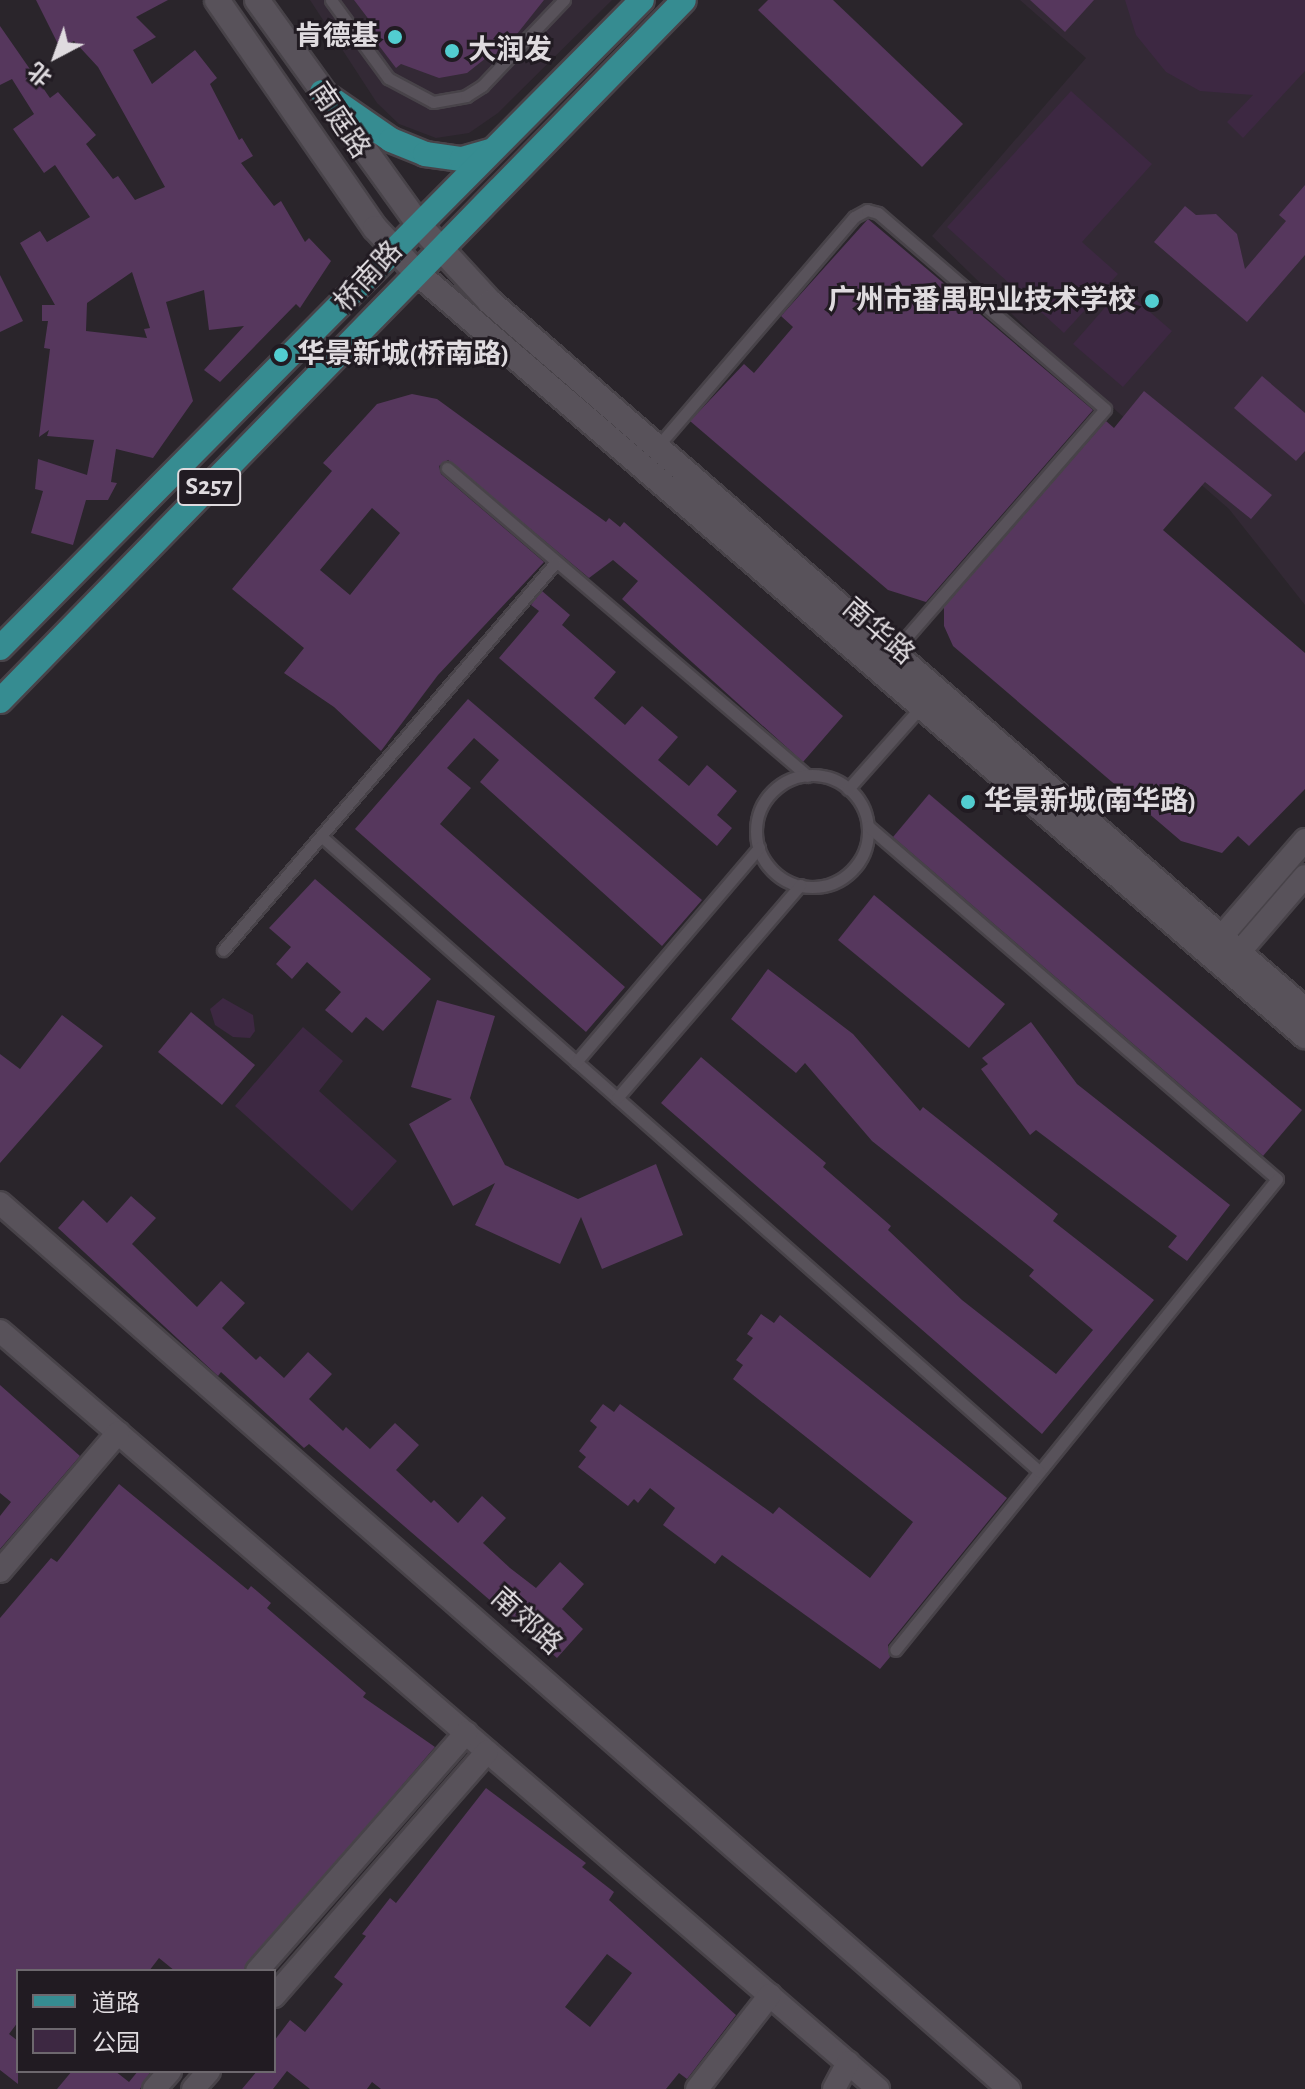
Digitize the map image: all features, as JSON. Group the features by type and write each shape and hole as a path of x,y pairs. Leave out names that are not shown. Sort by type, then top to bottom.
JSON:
{"main road":[{"name":"桥南路","path":"0,648 642,0"},
{"name":"桥南路","path":"0,701 415,271 684,0"},
{"path":"322,92 391,140 425,154 462,159 492,150"}],"street":[{"name":"南庭路","path":"217,0 394,250 415,271"},
{"name":"南庭路","path":"257,0 438,248"},
{"name":"南华路","path":"438,248 496,308 891,655 1223,953 1305,1036"},
{"name":"南华路","path":"415,271 920,708 1223,953 1305,1010"},
{"path":"1223,953 1305,840"},
{"path":"1223,953 1305,876"},
{"name":"南郊路","path":"0,1203 1009,2089"},
{"path":"0,1331 878,2089"},
{"path":"0,1571 118,1433"},
{"path":"259,1969 466,1733"},
{"path":"276,1994 487,1752"},
{"path":"697,2089 770,1995"},
{"path":"834,2089 848,2063"},
{"path":"154,2089 168,2073"},
{"path":"193,2089 207,2073"}],"lane":[{"path":"331,0 388,78 433,102 466,96 482,86 564,0"},
{"path":"655,449 854,217 867,210 878,213 1105,409 891,655"},
{"path":"447,468 807,776 848,789 868,826 1277,1179 895,1650"},
{"path":"223,950 555,563"},
{"path":"848,789 920,708"},
{"path":"807,776 783,781 767,796 758,817 759,848 772,869 800,885 821,886 847,874 865,851 868,826"},
{"path":"321,836 1039,1471"},
{"path":"576,1062 759,848"},
{"path":"617,1098 800,885"}],"shaded area":[{"name":"大润发","path":"310,0 612,0 498,113 469,133 436,138 399,124 377,103"},
{"name":"广州市番禺职业技术学校","path":"1020,0 1305,0 1305,605 1229,509 1065,366 932,236 1086,58"}],"green space":[{"path":"1125,0 1305,0 1305,71 1243,138 1227,122 1253,95 1200,91 1166,72 1136,35"},
{"path":"1071,91 1152,164 1082,242 1118,274 1064,333 947,227"},
{"path":"1122,288 1172,331 1123,387 1073,344"},
{"path":"223,998 253,1015 255,1031 250,1038 233,1037 215,1025 210,1009"},
{"path":"303,1027 343,1061 319,1091 397,1161 352,1211 235,1106"}],"building":[{"path":"36,0 168,0 136,17 156,37 133,50 152,84 195,50 217,78 210,84 239,140 242,138 253,156 241,163 274,206 281,201 305,242 309,238 331,261 300,308 296,304 220,382 204,370 244,326 209,330 204,290 166,302 193,401 153,458 116,449 111,482 117,483 108,500 86,500 73,545 31,533 43,491 35,489 38,459 87,475 94,440 47,436 49,430 39,437 50,349 44,348 48,321 42,321 42,305 55,305 20,243 40,231 47,242 90,217 55,165 44,173 13,129 34,114 12,79 0,85 0,26 50,98 58,92 96,135 86,144 113,179 118,176 135,200 165,187 98,67 74,41 60,48","holes":["132,272 150,328 144,329 147,338 86,331 87,303"]},
{"path":"354,0 544,0 501,54 491,54 467,73 439,78 401,64 396,68 364,26 370,21"},
{"path":"768,0 833,0 963,124 922,167 758,10"},
{"path":"1030,0 1094,0 1065,32"},
{"path":"1305,185 1305,255 1247,322 1154,242 1185,206 1196,215 1216,214 1237,234 1245,269 1286,221 1279,215"},
{"path":"868,219 1093,410 926,602 888,590 690,421 744,364 754,373 793,327 781,316"},
{"path":"0,275 23,321 0,332"},
{"path":"1262,376 1305,413 1305,451 1296,461 1234,408"},
{"path":"1144,391 1272,495 1251,519 1205,482 1163,530 1305,653 1305,789 1249,846 1238,836 1222,853 1181,841 953,646 944,626 944,607 1106,421 1114,428"},
{"path":"412,394 437,399 606,522 609,518 620,527 624,522 843,716 803,762 622,599 638,581 613,560 589,578 448,460 439,466 441,474 544,562 438,675 381,751 334,707 284,673 304,648 232,589 332,471 323,463 377,404","holes":["372,508 400,533 350,595 320,570"]},
{"path":"542,591 570,615 562,625 616,672 594,698 625,725 642,706 678,737 658,760 689,786 707,765 737,791 717,815 732,828 717,846 499,658 539,611 531,605"},
{"path":"468,699 702,900 662,946 480,782 499,760 474,738 447,768 471,788 440,824 625,987 586,1032 355,829"},
{"path":"929,794 1302,1110 1263,1156 893,837"},
{"path":"315,879 431,979 383,1031 366,1017 352,1033 325,1010 341,992 307,962 292,979 276,964 291,947 269,928"},
{"path":"874,895 1005,1004 969,1048 838,940"},
{"path":"768,969 853,1034 920,1111 923,1107 1058,1214 1053,1221 1154,1300 1042,1434 661,1103 701,1057 826,1163 823,1167 891,1226 888,1230 962,1300 1056,1374 1093,1330 1029,1276 1034,1270 872,1141 805,1063 796,1073 731,1019"},
{"path":"437,1000 495,1016 470,1098 505,1165 578,1199 656,1164 683,1235 602,1269 581,1217 560,1264 475,1225 495,1183 453,1206 409,1124 452,1099 411,1087"},
{"path":"191,1012 255,1065 222,1105 158,1052"},
{"path":"62,1015 103,1046 0,1163 0,1054 20,1069"},
{"path":"1031,1022 1077,1084 1230,1205 1187,1261 1168,1247 1177,1236 1036,1130 1030,1135 981,1069 988,1064 982,1058"},
{"path":"131,1196 156,1218 132,1244 197,1307 221,1281 245,1303 222,1328 256,1360 260,1356 284,1378 308,1352 332,1374 309,1399 343,1431 346,1427 370,1449 395,1423 419,1445 396,1470 431,1503 434,1500 458,1523 482,1496 506,1518 483,1543 510,1568 536,1588 560,1562 584,1584 562,1609 583,1629 557,1658 309,1444 304,1448 221,1372 218,1376 58,1228 83,1200 107,1223"},
{"path":"761,1314 774,1323 780,1315 1007,1498 888,1645 890,1657 880,1669 722,1555 715,1564 663,1525 675,1508 650,1488 638,1503 634,1499 628,1506 578,1467 586,1457 579,1451 597,1427 590,1421 603,1404 614,1412 620,1404 773,1514 779,1507 870,1578 913,1522 733,1379 743,1365 736,1360 753,1338 747,1334"},
{"path":"0,1385 80,1456 0,1549 0,1516 11,1502 0,1493"},
{"path":"119,1484 248,1590 251,1586 271,1603 267,1608 366,1693 363,1697 435,1747 245,1969 173,1969 159,1958 151,1969 16,1969 16,2025 9,2034 16,2039 18,2084 0,2070 0,1618 51,1558 57,1562"},
{"path":"486,1788 586,1863 582,1867 614,1892 609,1900 736,2015 687,2079 679,2073 666,2089 381,2089 372,2082 367,2089 310,2089 287,2071 273,2089 242,2089 255,2073 276,2073 276,2038 290,2020 305,2032 343,1984 334,1977 390,1898 396,1903","holes":["607,1954 632,1973 590,2027 565,2007"]},
{"path":"70,2073 118,2073 129,2082 136,2073 150,2073 140,2089 57,2089"}],"place":[{"name":"肯德基","path":"395,37"},
{"name":"大润发","path":"452,51"},
{"name":"广州市番禺职业技术学校","path":"1152,301"},
{"name":"华景新城(桥南路)","path":"281,355"},
{"name":"华景新城(南华路)","path":"968,802"}]}
